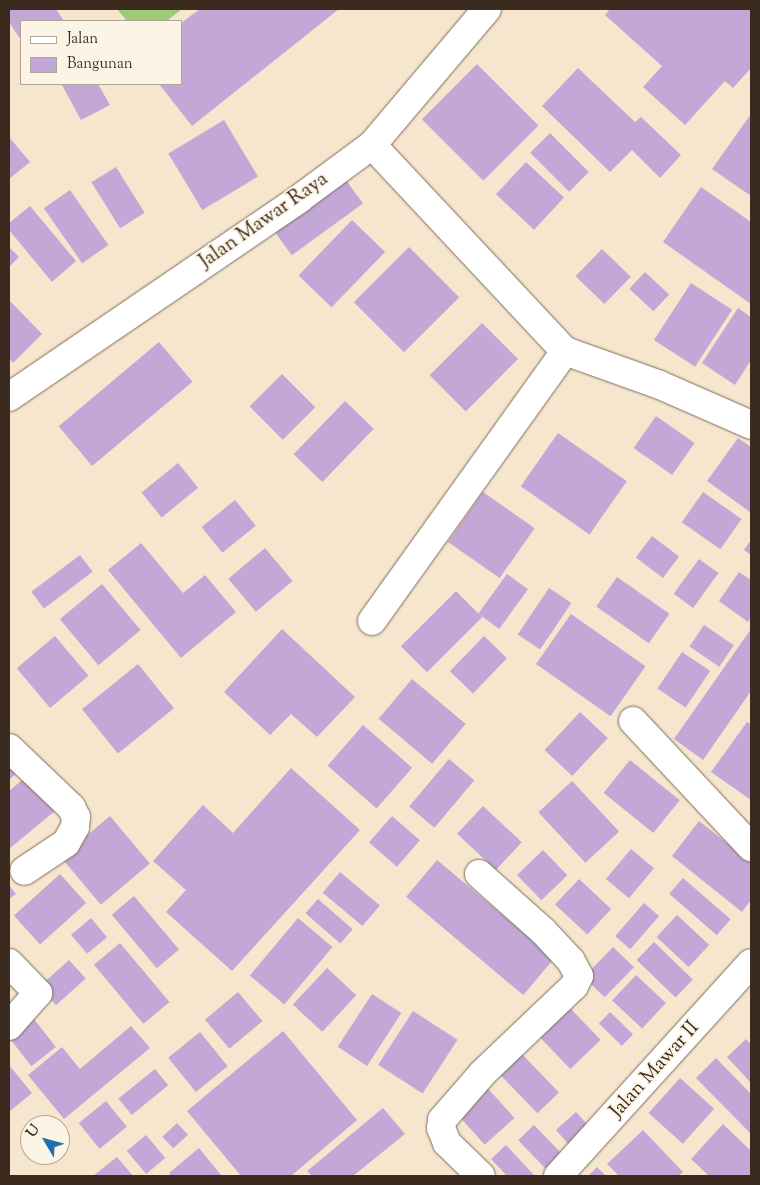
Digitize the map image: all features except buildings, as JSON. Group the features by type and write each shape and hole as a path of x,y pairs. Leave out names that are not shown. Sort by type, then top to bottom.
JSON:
{"street":[{"name":"Jalan Mawar Raya","path":"13,386 299,199 372,144 487,9"},
{"path":"372,144 565,351 660,385 750,423"},
{"path":"372,621 565,351"},
{"path":"633,721 751,848"},
{"path":"9,748 70,808 76,817 75,827 66,843 24,871"},
{"path":"479,874 543,931 571,961 579,976 574,986 482,1074 442,1120 441,1128 447,1143 481,1176"},
{"path":"9,963 38,993 9,1026"},
{"name":"Jalan Mawar II","path":"558,1176 751,963"}],"green space":[{"path":"117,9 182,9 168,20 126,20"}]}
